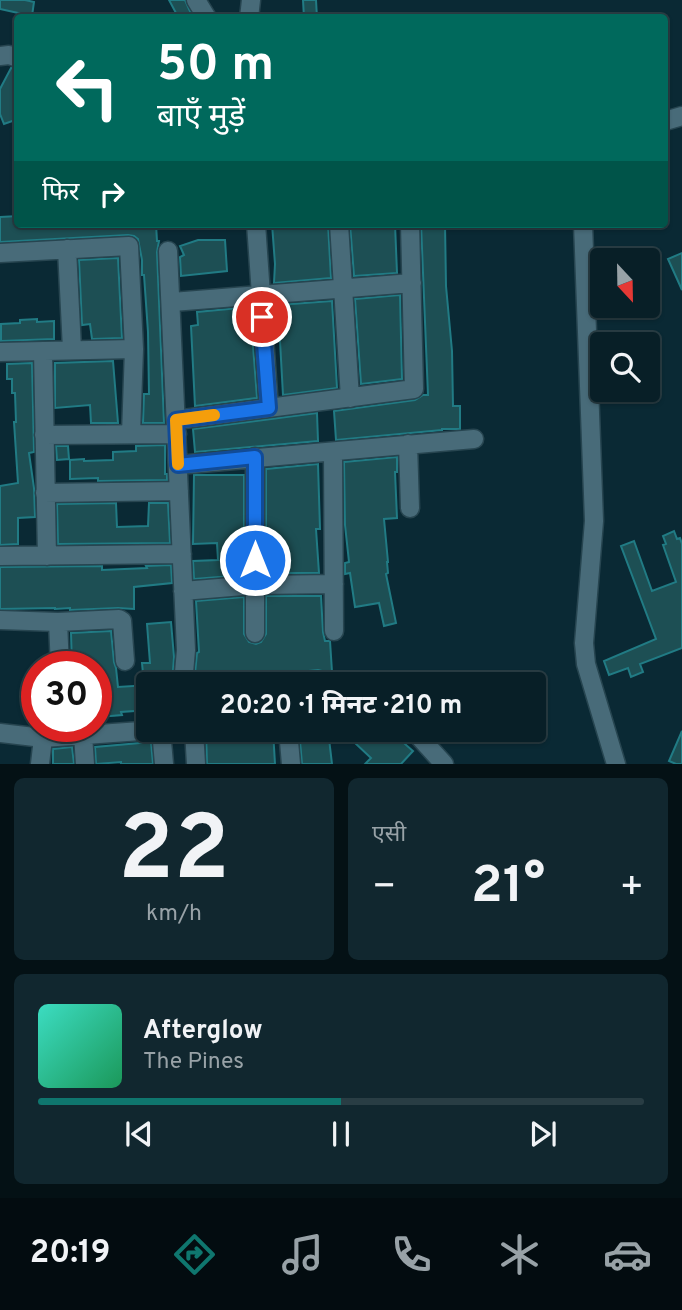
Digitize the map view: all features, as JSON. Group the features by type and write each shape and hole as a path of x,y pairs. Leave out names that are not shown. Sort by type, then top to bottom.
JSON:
{"street":[{"path":"256,228 269,408"},
{"path":"339,228 351,398"},
{"path":"44,435 131,434 269,408 414,389 410,228"},
{"path":"583,228 594,521 584,643 586,664 616,764"},
{"path":"0,253 129,246 134,349 131,434"},
{"path":"67,249 72,349"},
{"path":"169,251 186,650 184,672"},
{"path":"172,302 412,283"},
{"path":"0,352 134,349"},
{"path":"43,351 47,556"},
{"path":"178,465 474,439"},
{"path":"408,444 410,508"},
{"path":"333,452 334,631"},
{"path":"255,457 256,633"},
{"path":"46,493 179,491"},
{"path":"0,556 182,554"},
{"path":"183,591 334,584"},
{"path":"0,620 121,620 125,661"},
{"path":"58,622 59,651"},
{"path":"112,733 136,731"},
{"path":"0,733 21,735"},
{"path":"40,764 43,742"},
{"path":"83,742 85,764"},
{"path":"162,742 164,764"},
{"path":"195,742 196,764"},
{"path":"289,742 291,764"},
{"path":"424,742 444,764"}],"building":[{"path":"0,0 34,2 32,14 0,9"},
{"path":"169,0 185,0 191,14 174,14 176,13"},
{"path":"303,0 316,0 317,14 304,14"},
{"path":"11,68 14,68 14,120 4,124 0,114 0,89"},
{"path":"14,216 14,228 156,228 159,241 157,252 164,423 143,423 144,394 149,394 148,332 144,275 138,239 128,235 0,242 0,217"},
{"path":"272,228 328,228 331,278 274,283"},
{"path":"350,228 395,228 397,273 354,276"},
{"path":"421,228 445,228 453,406 460,406 460,429 336,440 334,411 415,400 428,395"},
{"path":"198,240 225,240 227,271 181,276 180,257 184,255 180,246"},
{"path":"682,253 682,290 668,259"},
{"path":"118,258 122,338 92,339 90,324 82,325 79,260"},
{"path":"400,295 402,379 361,384 355,299"},
{"path":"332,301 337,388 283,395 278,305"},
{"path":"250,307 257,398 195,406 191,326 198,325 197,312"},
{"path":"37,319 37,322 54,321 54,339 1,341 1,324"},
{"path":"113,361 118,423 91,423 90,405 55,408 55,363"},
{"path":"32,363 34,452 29,453 35,517 18,518 18,544 0,545 0,486 18,483 15,393 12,393 12,379 7,379 7,364"},
{"path":"317,413 318,441 195,452 193,429"},
{"path":"165,445 167,480 70,479 70,460 113,460 113,452 136,451 136,446"},
{"path":"56,446 68,446 69,459 57,460"},
{"path":"397,457 397,518 384,519 388,562 386,574 396,623 384,626 379,603 355,607 350,573 345,574 345,563 349,562 345,525 344,462"},
{"path":"318,464 320,529 316,529 319,573 266,573 266,469"},
{"path":"194,475 244,475 244,575 194,579 193,561 218,560 217,543 193,544"},
{"path":"116,503 117,527 148,526 149,503 168,503 170,543 58,544 57,504"},
{"path":"674,531 682,544 682,648 640,664 643,672 631,677 628,668 609,675 604,661 656,639 621,546 634,541 652,591 676,582 663,545 666,544 663,536"},
{"path":"171,565 172,583 134,587 134,609 0,609 0,567 102,566 102,570"},
{"path":"266,596 321,596 323,632 325,641 330,641 332,672 195,672 199,652 196,601 244,597 244,634 249,642 256,644 261,642 266,634"},
{"path":"171,622 173,672 143,672 142,663 150,663 147,624"},
{"path":"111,631 118,687 136,686 136,711 112,716 112,651 72,651 71,633"},
{"path":"682,731 682,764 676,764 669,761"},
{"path":"151,742 153,764 96,764 95,747"},
{"path":"206,742 274,742 275,764 207,764"},
{"path":"300,742 329,742 332,764 302,764"},
{"path":"403,742 413,751 401,764 365,764 371,758 355,743"},
{"path":"72,747 74,764 53,764 53,749"}],"slow traffic":[{"path":"178,464 176,420 214,415"}],"route":[{"path":"255,560 255,457 178,465 176,420 269,408 262,317"}]}
